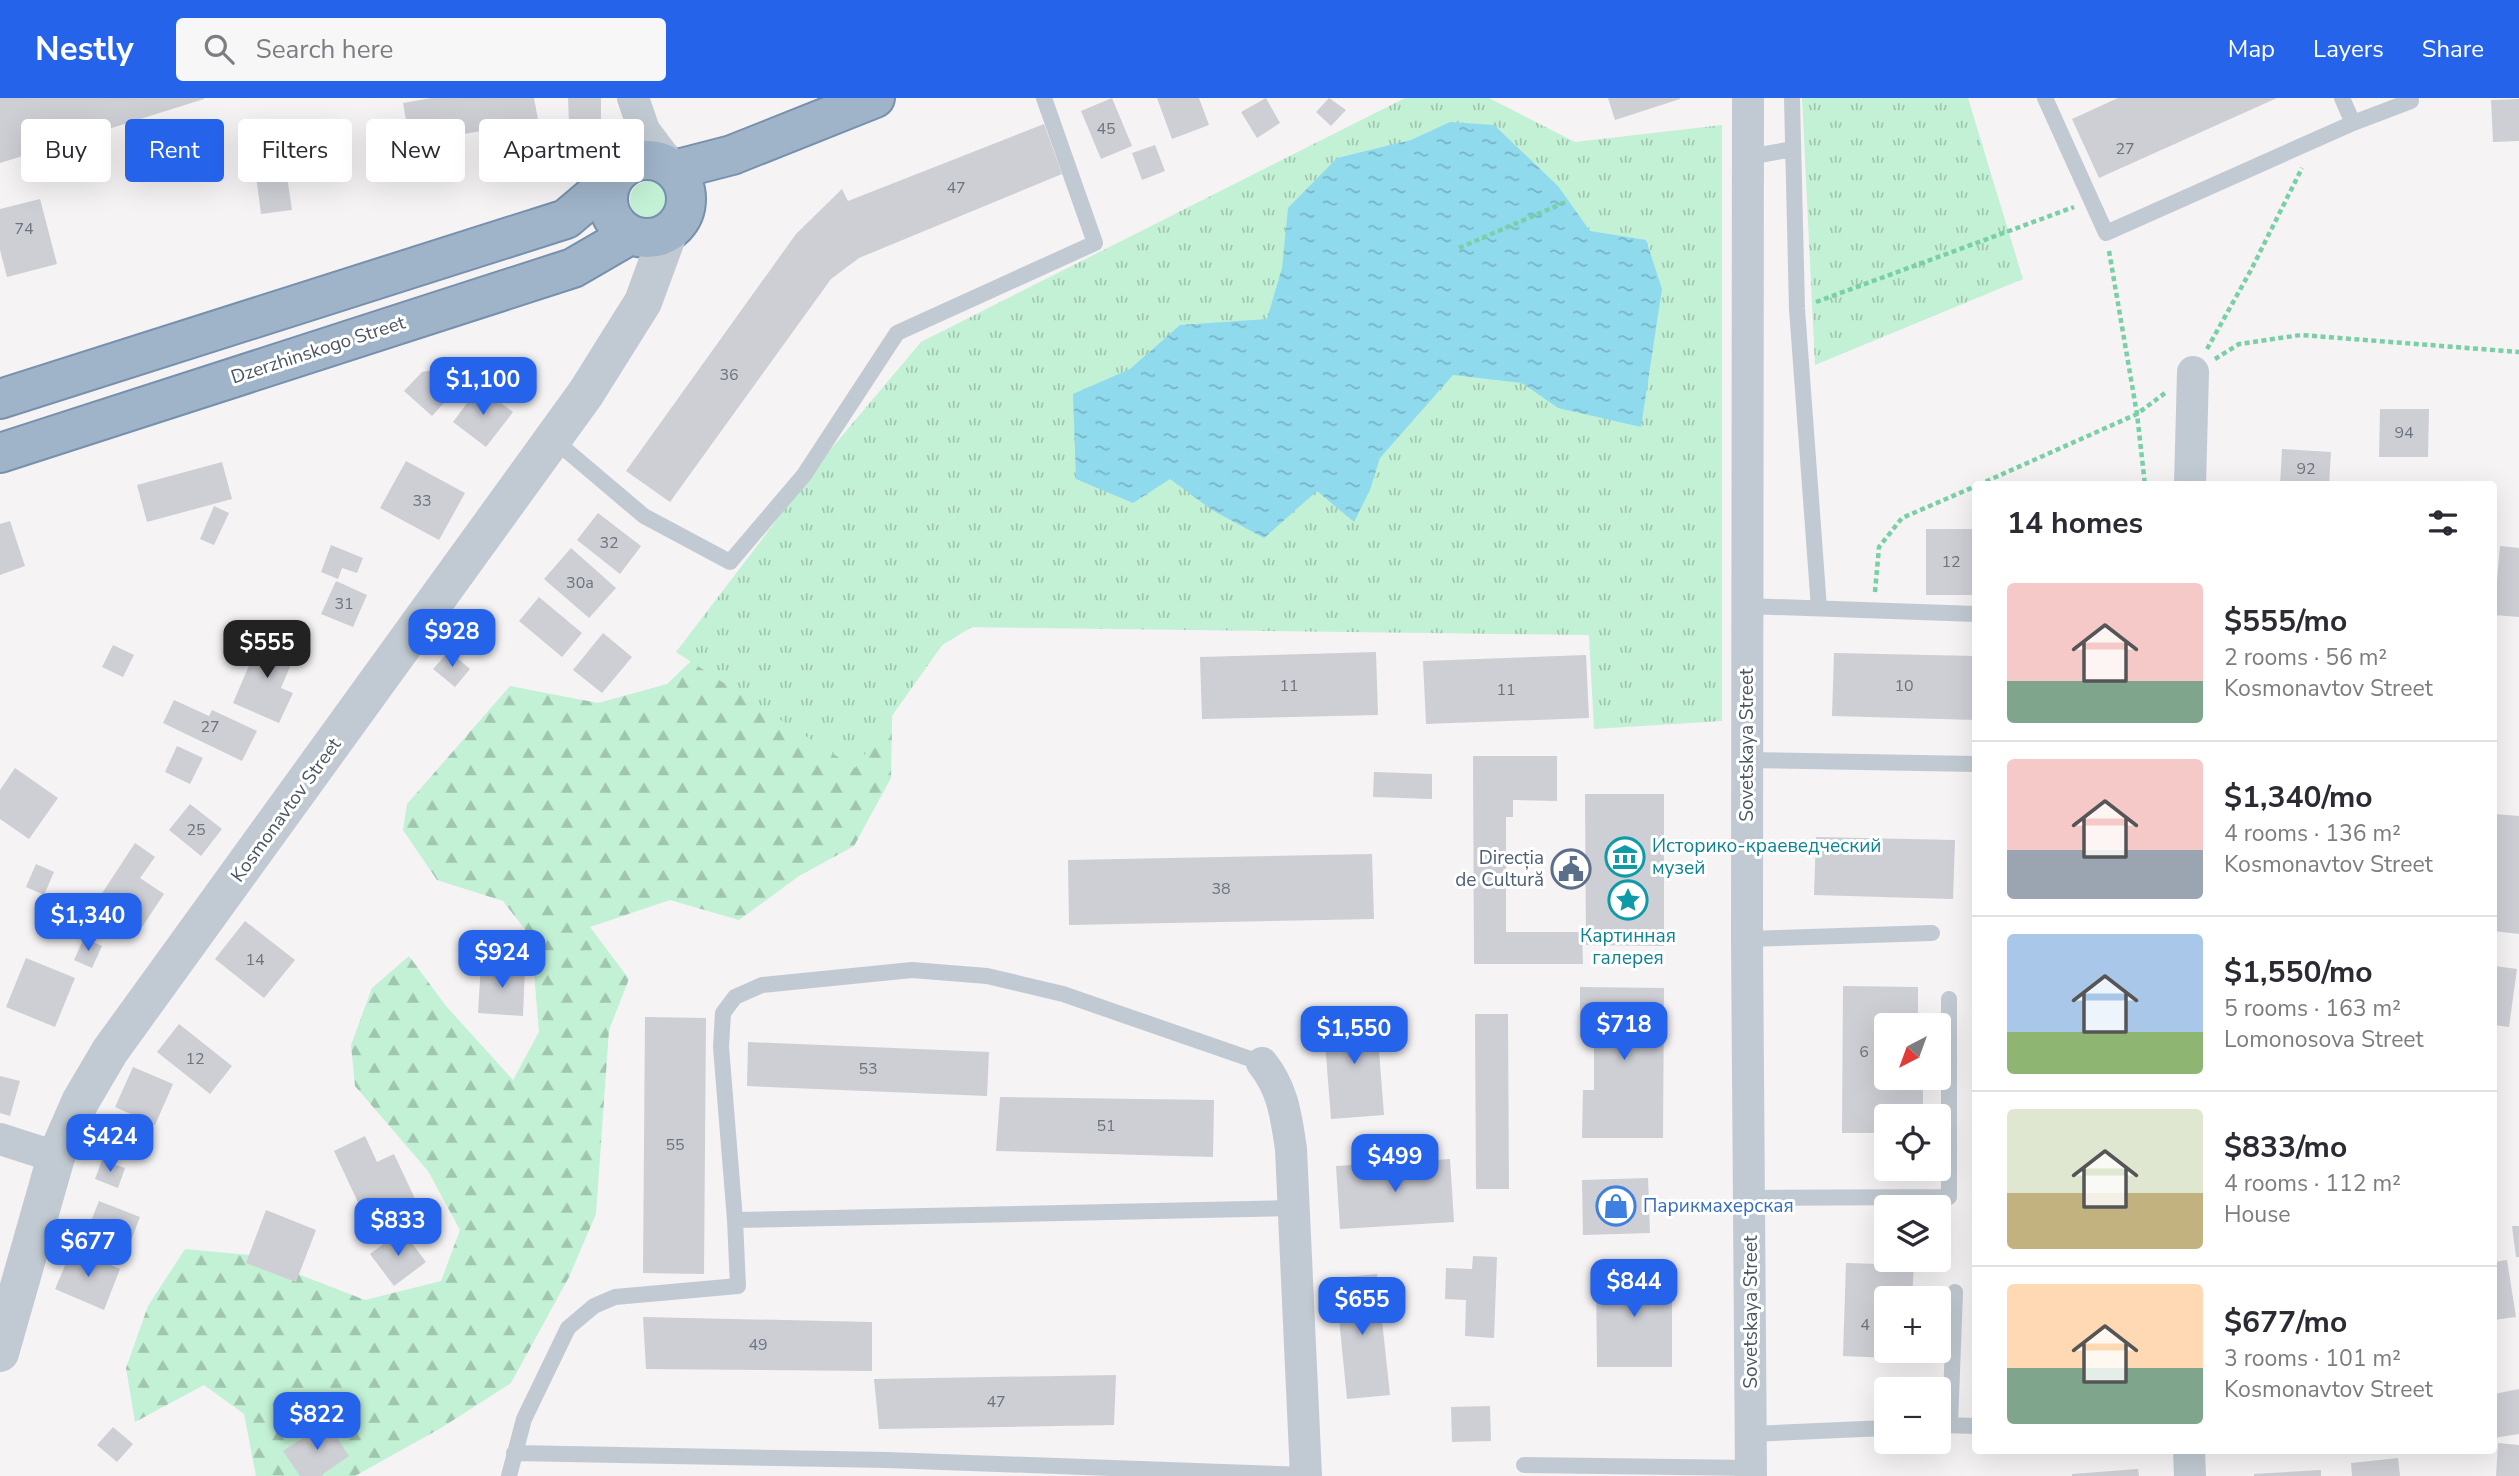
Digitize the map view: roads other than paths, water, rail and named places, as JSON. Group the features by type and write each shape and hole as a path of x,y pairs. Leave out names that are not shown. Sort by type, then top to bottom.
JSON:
{"highway":[{"path":"681,184 732,155 875,98"},
{"path":"613,182 608,193 612,217 630,235 649,239 668,234 683,218 681,184 664,163 644,160"},
{"path":"0,399 566,219 609,182"},
{"name":"Dzerzhinskogo Street","path":"0,453 573,268 630,235"}],"street":[{"path":"633,98 640,119"},
{"name":"Sovetskaya Street","path":"1748,98 1747,939 1751,1472"},
{"path":"644,130 681,184"},
{"name":"Kosmonavtov Street","path":"0,1353 56,1157 80,1102 110,1051 624,338 643,302 668,234"},
{"path":"630,235 643,302"},
{"path":"2190,481 2193,372"},
{"path":"1262,1063 1274,1077 1283,1097 1296,1208 1306,1476"},
{"path":"0,1139 56,1157"},
{"path":"2189,1454 2190,1476"}],"lane":[{"path":"553,439 644,516 730,562 804,475 897,334 1095,243 1044,98"},
{"path":"1792,98 1797,309 1819,608"},
{"path":"2045,98 2106,233 2353,123 2411,101 2409,98"},
{"path":"2342,98 2353,123"},
{"path":"1748,157 1793,149"},
{"path":"1747,606 1972,614"},
{"path":"1747,760 1972,764"},
{"path":"1747,939 1932,933"},
{"path":"509,1476 524,1419 568,1328 594,1306 615,1297 738,1286 721,1046 723,1013 735,998 762,985 912,970 987,976 1063,994 1262,1063"},
{"path":"1751,1198 1949,1197 1950,999"},
{"path":"735,1220 1296,1208"},
{"path":"1948,1377 1955,1292"},
{"path":"1951,1425 1972,1426"},
{"path":"1752,1434 1874,1428"},
{"path":"513,1453 868,1468 1306,1476"},
{"path":"1524,1465 1751,1472"}],"water":[{"path":"1450,122 1494,125 1558,186 1590,231 1646,240 1662,289 1641,427 1558,408 1522,383 1453,375 1380,458 1370,490 1354,522 1317,491 1264,538 1212,510 1170,479 1133,503 1076,479 1073,394 1130,369 1180,325 1267,319 1282,268 1288,208 1337,158 1411,140"}],"place":[{"name":"Историко-краеведческий музей","path":"1625,857"},
{"name":"Direcția de Cultură","path":"1571,869"},
{"name":"Картинная галерея","path":"1628,900"},
{"name":"Парикмахерская","path":"1616,1206"}]}
